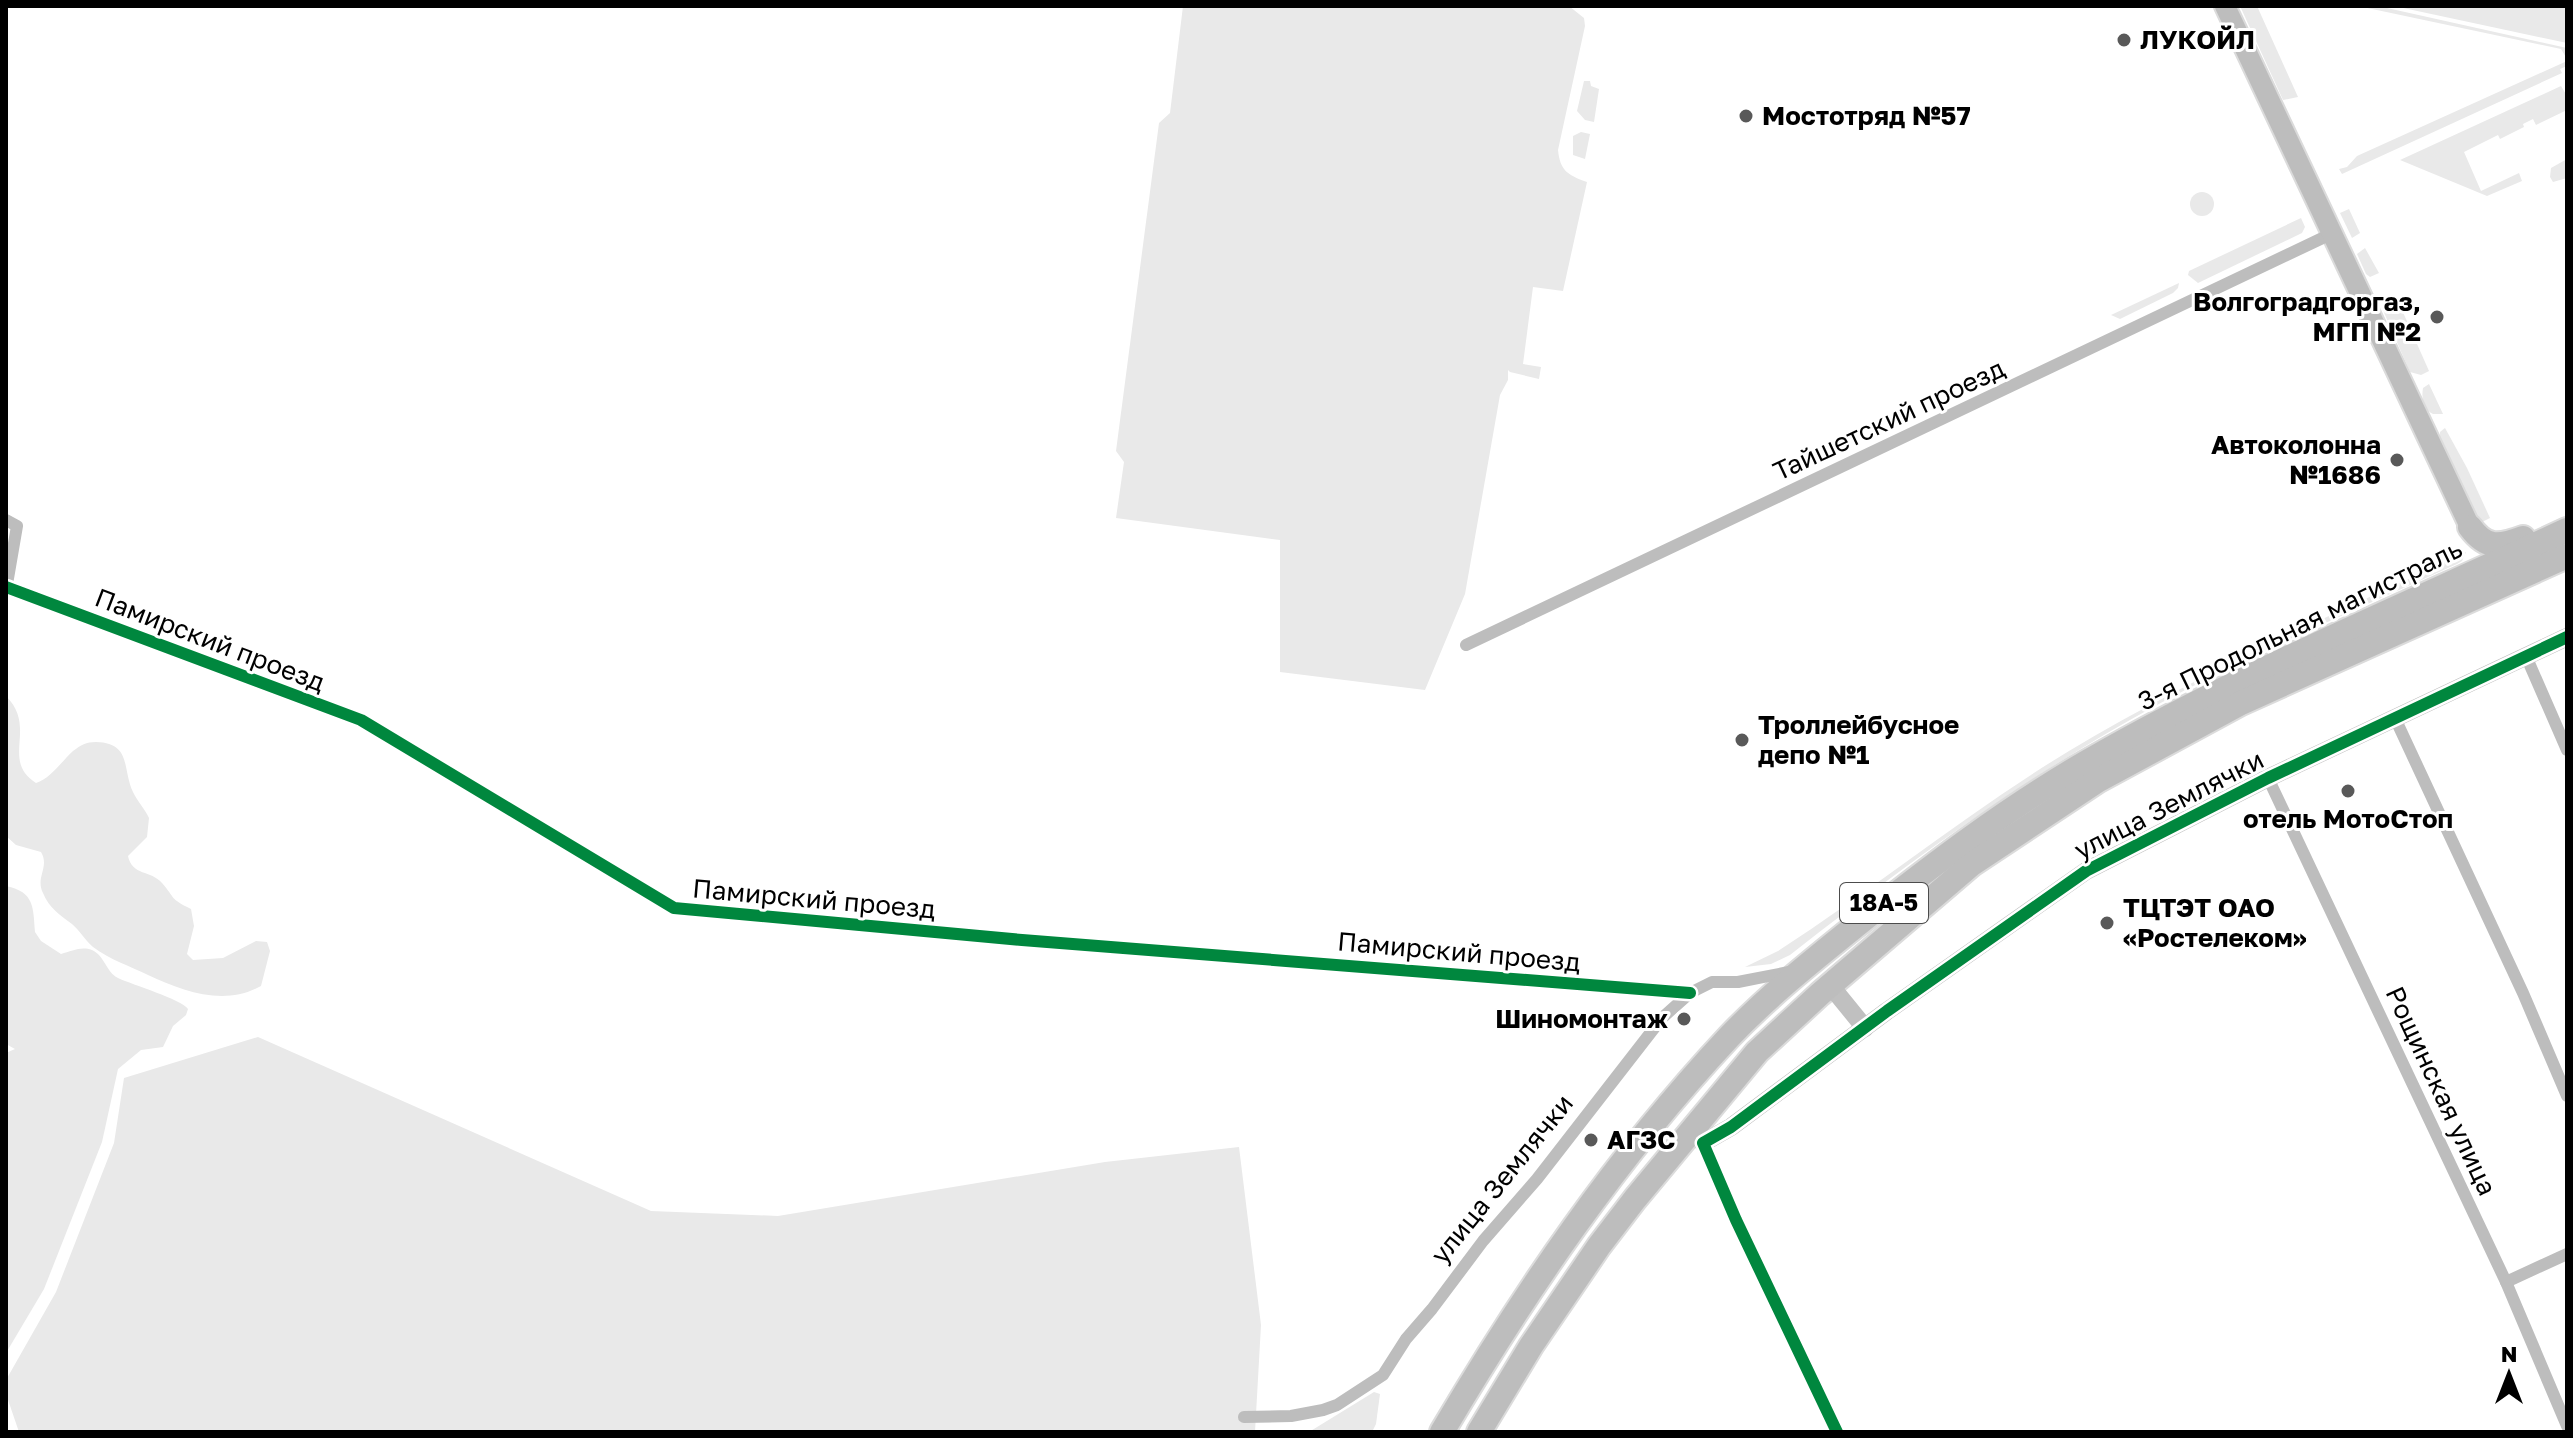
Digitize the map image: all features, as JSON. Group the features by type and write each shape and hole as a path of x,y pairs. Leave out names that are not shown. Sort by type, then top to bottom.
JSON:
{"highway":[{"path":"2470,527 2479,539 2496,545 2511,543 2567,523"},
{"path":"2429,593 2457,576 2474,558 2470,527"},
{"name":"3-я Продольная магистраль","path":"1442,1432 1501,1331 1574,1225 1663,1113 1731,1035 1801,970 1958,844 2084,763 2231,683 2567,530"},
{"name":"3-я Продольная магистраль","path":"1479,1432 1531,1346 1599,1246 1664,1162 1757,1052 1972,864 2097,781 2241,703 2567,556"},
{"path":"1664,1162 1703,1143"}],"main road":[{"path":"2225,6 2470,527"}],"street":[{"name":"Тайшетский проезд","path":"1466,645 2331,234"},
{"path":"6,520 17,526 6,589"},
{"name":"Памирский проезд","path":"6,589 361,720 674,908 1022,940 1690,993"},
{"name":"улица Землячки","path":"1703,1143 1731,1127 2086,871 2394,716 2567,637"},
{"path":"2526,656 2567,750"},
{"path":"2394,716 2523,993 2567,1096"},
{"name":"Рощинская улица","path":"2268,778 2506,1282 2567,1426"},
{"name":"улица Землячки","path":"1244,1417 1291,1416 1323,1410 1337,1405 1383,1375 1406,1339 1566,1143 1662,1018 1690,993 1712,982 1738,982 1801,970"},
{"path":"1830,985 1865,1028"},
{"path":"1703,1143 1736,1220 1837,1432"},
{"path":"2506,1282 2567,1254"}],"shaded area":[{"path":"1183,6 1569,6 1584,18 1585,26 1558,150 1566,171 1587,182 1563,291 1533,287 1523,364 1541,367 1539,379 1508,370 1508,380 1500,395 1465,594 1425,690 1280,672 1280,540 1116,518 1124,462 1116,451 1159,123 1170,113"},
{"path":"2240,6 2257,6 2298,97 2283,100"},
{"path":"2358,6 2378,6 2567,48 2567,59 2561,49"},
{"path":"2394,6 2567,6 2567,43"},
{"path":"2567,61 2567,66 2560,69 2562,73 2342,174 2339,169 2347,167 2357,156"},
{"path":"1584,81 1590,81 1591,86 1599,89 1594,122 1585,120 1577,111"},
{"path":"2561,86 2567,96 2567,110 2536,125 2533,119 2500,139 2498,135 2464,152 2481,191 2519,173 2522,181 2487,196 2400,160"},
{"path":"1581,132 1590,134 1585,159 1573,155 1573,136"},
{"path":"2567,159 2567,178 2553,182 2551,168"},
{"path":"2202,192 2213,199 2214,204 2207,215 2202,216 2191,209 2190,204 2197,193"},
{"path":"2349,209 2360,233 2352,238 2340,213"},
{"path":"2301,218 2305,227 2302,233 2198,283 2188,275 2189,271"},
{"path":"2365,248 2379,273 2370,277 2357,254"},
{"path":"2179,283 2173,293 2120,319 2111,315"},
{"path":"2398,301 2429,371 2421,375 2410,372 2382,308"},
{"path":"2429,384 2443,414 2433,414 2425,407 2423,388"},
{"path":"2445,428 2490,518 2478,524 2440,439 2440,432"},
{"path":"2466,552 2457,564 2229,668 2107,733 1967,823 1790,955 1771,964 1745,967 1778,951 2032,774 2117,723 2265,647"},
{"path":"6,696 19,720 21,764 36,783 86,743 107,743 121,752 133,792 149,818 147,837 128,856 130,862 133,867 158,879 176,900 191,909 194,926 187,954 193,960 223,958 256,941 267,942 270,951 261,986 247,992 218,996 175,986 100,952 52,907 41,887 44,862 41,852 16,845 6,836"},
{"path":"6,886 22,892 31,902 35,932 41,941 61,954 80,949 92,950 118,978 167,997 188,1009 186,1015 173,1026 163,1047 141,1050 118,1069 102,1142 44,1289 6,1353 6,1053 15,1049 6,1044"},
{"path":"258,1037 651,1211 778,1216 1105,1162 1239,1147 1261,1325 1255,1432 19,1432 6,1394 6,1380 56,1292 114,1143 124,1078"},
{"path":"1374,1392 1380,1394 1372,1432 1309,1432"}],"cycle path":[{"path":"6,587 361,720 674,908 1022,940 1690,993"},
{"path":"1837,1432 1736,1220 1703,1143 1731,1127 1887,1011 2086,871 2268,778 2567,637"}],"place":[{"name":"ЛУКОЙЛ","path":"2124,40"},
{"name":"Мостотряд №57","path":"1746,116"},
{"name":"Волгоградгоргаз, МГП №2","path":"2437,317"},
{"name":"Автоколонна №1686","path":"2397,460"},
{"name":"Троллейбусное депо №1","path":"1742,740"},
{"name":"отель МотоСтоп","path":"2348,791"},
{"name":"ТЦТЭТ ОАО «Ростелеком»","path":"2107,923"},
{"name":"Шиномонтаж","path":"1684,1019"},
{"name":"АГЗС","path":"1591,1140"}]}
